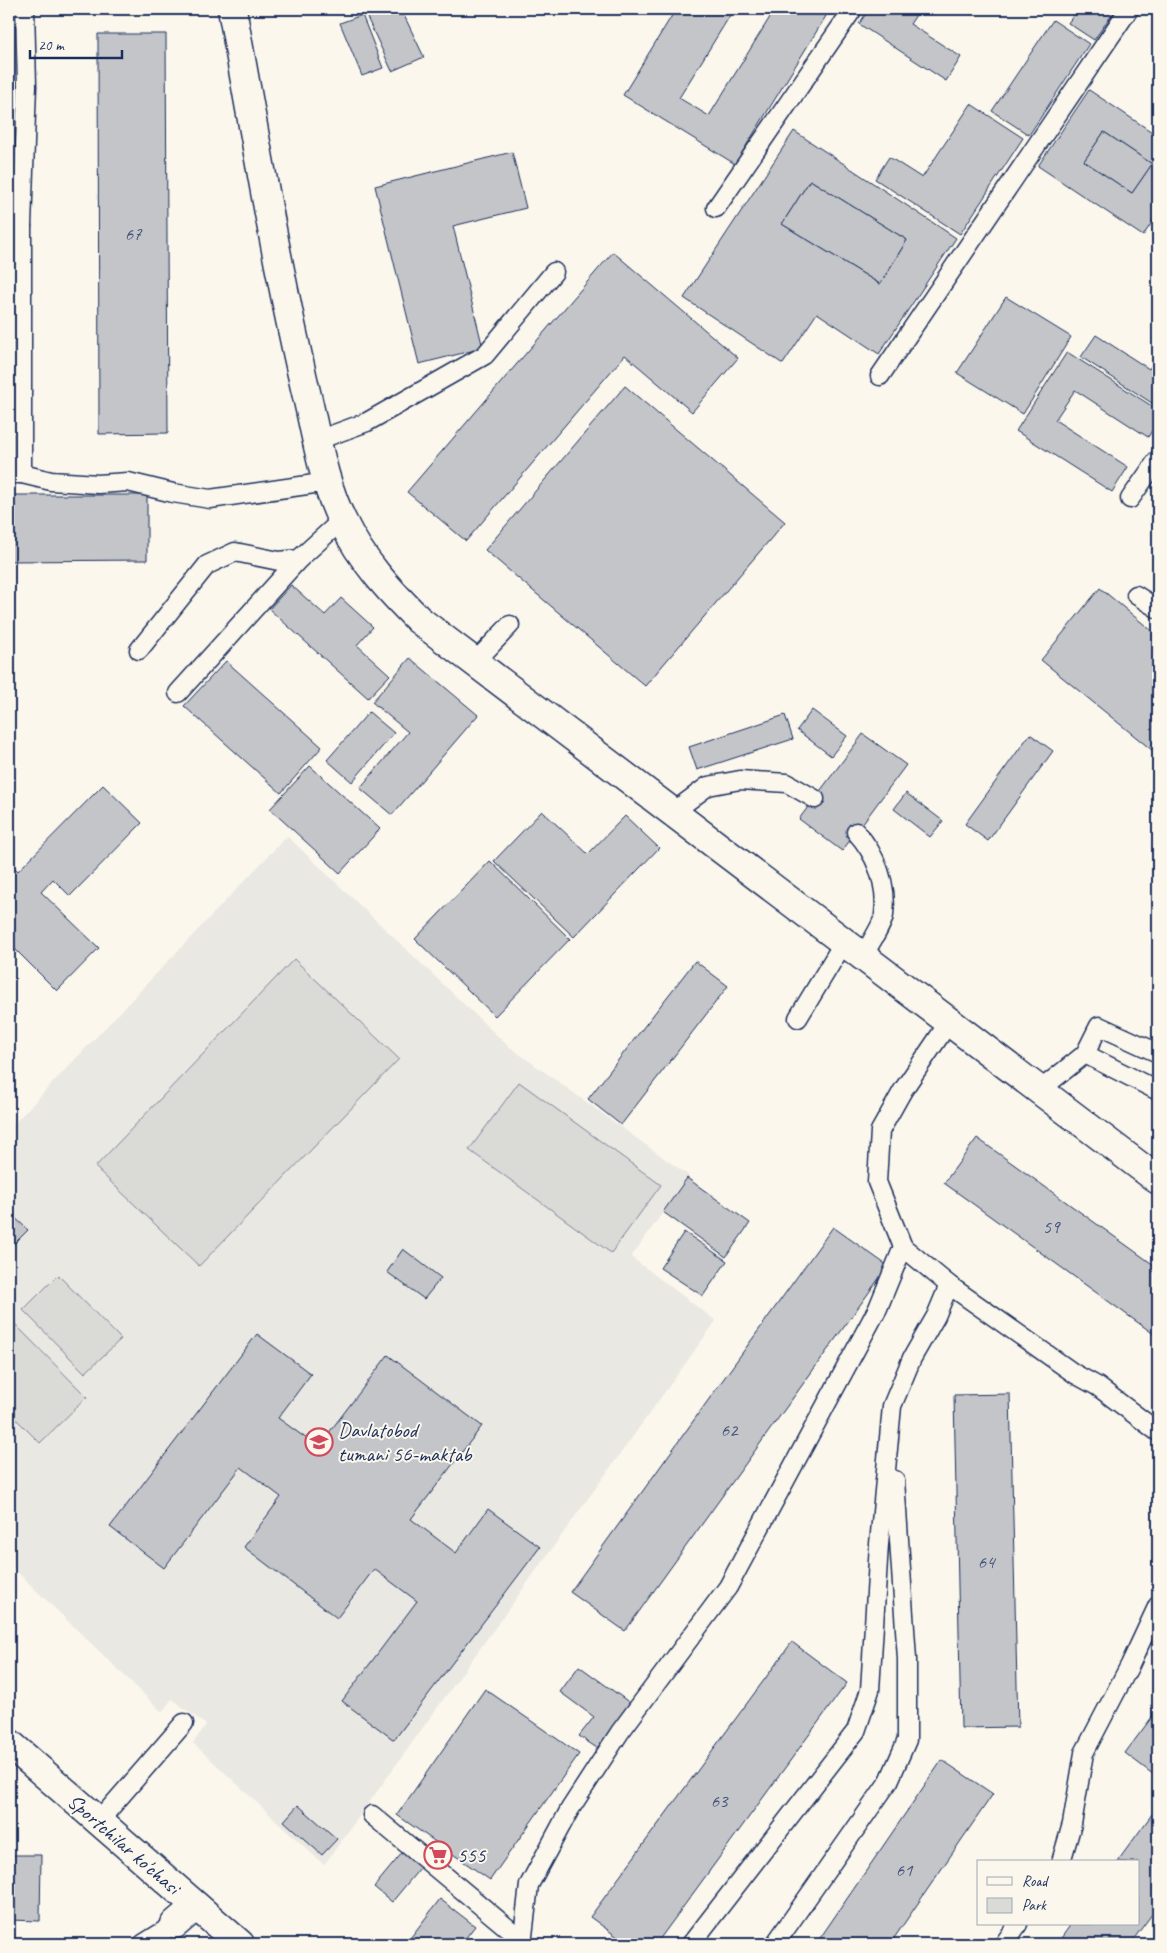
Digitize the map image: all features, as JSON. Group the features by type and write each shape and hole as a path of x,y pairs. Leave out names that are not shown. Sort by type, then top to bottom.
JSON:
{"street":[{"path":"232,9 292,328 318,440 328,482 342,520 361,556 386,587 419,620 1158,1180"},
{"name":"Sportchilar ko'chasi","path":"9,1743 240,1944"},
{"path":"175,1924 196,1906"}],"lane":[{"path":"9,12 15,9"},
{"path":"24,9 27,86 15,226 15,474 51,481 98,484 128,482 173,493 210,499 328,482"},
{"path":"716,208 853,9"},
{"path":"880,376 1129,9"},
{"path":"318,440 367,422 485,355 554,272"},
{"path":"1130,499 1158,460"},
{"path":"178,693 299,559 342,520"},
{"path":"139,650 207,565 235,552 279,561 299,559"},
{"path":"1136,595 1158,609"},
{"path":"475,662 510,624"},
{"path":"673,812 708,786 740,780 786,783 815,799"},
{"path":"798,1018 854,949 884,916 881,871 864,840 856,832"},
{"path":"949,1022 903,1090 880,1131 877,1182 903,1247 949,1284 1075,1374 1097,1386 1158,1432"},
{"path":"1040,1090 1085,1054 1099,1026 1158,1053"},
{"path":"1085,1054 1158,1091"},
{"path":"522,1942 529,1885 570,1809 620,1732 728,1587 878,1308 903,1247"},
{"path":"692,1944 856,1731 870,1690 892,1406 912,1358 936,1316 949,1284"},
{"path":"775,1944 889,1780 907,1740 907,1659 896,1519 892,1406"},
{"path":"1062,1860 1072,1824 1084,1753 1130,1665 1158,1605"},
{"path":"98,1822 184,1723"},
{"path":"372,1815 522,1942"},
{"path":"143,1944 175,1924"},
{"path":"1004,1944 1017,1926"}],"shaded area":[{"name":"Davlatobod tumani 56-maktab","path":"287,836 507,1045 689,1176 631,1257 716,1321 324,1865 193,1743 206,1725 172,1699 162,1712 9,1564 9,1129"}],"green space":[{"path":"294,959 399,1059 199,1266 95,1167"},
{"path":"519,1082 661,1185 611,1253 469,1150"},
{"path":"58,1275 121,1339 85,1373 23,1310"},
{"path":"9,1318 87,1397 40,1443 9,1412"}],"building":[{"path":"363,9 401,9 424,57 392,71"},
{"path":"676,9 734,9 679,98 709,116 775,9 814,9 826,16 735,164 623,95"},
{"path":"869,9 920,9 910,24 961,57 946,81 859,24"},
{"path":"1078,9 1116,9 1094,40 1068,23"},
{"path":"362,15 383,68 362,76 340,23"},
{"path":"1053,20 1089,44 1029,135 992,111"},
{"path":"98,34 166,34 168,433 99,434"},
{"path":"9,81 14,81 14,130 9,130"},
{"path":"1089,90 1158,136 1158,213 1143,236 1038,166","holes":["1104,132 1152,164 1132,193 1084,161"]},
{"path":"971,104 1023,138 960,234 875,179 889,157 922,178"},
{"path":"794,131 956,238 879,354 817,313 783,364 684,298","holes":["810,180 907,240 880,284 782,224"]},
{"path":"1104,132 1152,164 1132,193 1084,161"},
{"path":"512,152 526,208 453,226 483,348 419,364 375,186"},
{"path":"810,180 907,240 880,284 782,224"},
{"path":"613,252 738,358 692,412 625,355 466,541 407,492"},
{"path":"1006,297 1071,337 1023,414 957,373"},
{"path":"1096,335 1149,369 1158,356 1158,407 1081,357"},
{"path":"1067,352 1158,410 1158,421 1148,437 1075,390 1055,420 1128,467 1112,492 1016,431"},
{"path":"625,386 785,522 645,686 485,550"},
{"path":"9,495 147,495 147,560 9,561"},
{"path":"291,585 325,615 341,598 373,627 357,645 390,675 368,698 269,609"},
{"path":"1100,588 1158,636 1158,755 1041,660"},
{"path":"410,658 478,715 392,815 360,788 408,732 372,702"},
{"path":"226,661 322,747 281,793 184,706"},
{"path":"812,710 847,736 831,756 797,730"},
{"path":"369,712 394,733 352,782 327,760"},
{"path":"785,715 793,739 697,770 689,747"},
{"path":"863,734 906,765 842,851 799,819"},
{"path":"1030,734 1053,751 988,841 965,824"},
{"path":"310,766 380,829 340,873 270,809"},
{"path":"103,785 142,823 70,896 53,879 41,892 99,948 57,991 9,943 9,862 18,871"},
{"path":"906,793 943,821 930,837 894,809"},
{"path":"542,811 588,854 625,816 659,848 574,937 494,861"},
{"path":"490,861 570,939 495,1016 415,939"},
{"path":"695,961 728,986 621,1125 588,1099"},
{"path":"977,1138 1158,1268 1158,1337 944,1183"},
{"path":"687,1178 750,1223 726,1257 663,1212"},
{"path":"9,1212 28,1230 12,1246 9,1243"},
{"path":"833,1227 888,1266 625,1631 570,1592"},
{"path":"684,1232 727,1261 703,1296 660,1268"},
{"path":"403,1249 441,1278 424,1299 387,1272"},
{"path":"257,1334 311,1374 278,1418 318,1447 388,1355 482,1426 411,1519 456,1553 488,1509 540,1547 394,1740 342,1701 417,1601 374,1569 337,1618 244,1547 281,1497 241,1467 164,1568 110,1527"},
{"path":"1010,1394 1018,1727 961,1728 954,1395"},
{"path":"792,1642 847,1683 656,1944 627,1944 590,1917"},
{"path":"579,1666 630,1703 597,1748 579,1736 594,1717 560,1692"},
{"path":"485,1689 579,1754 490,1880 397,1815"},
{"path":"1158,1709 1158,1778 1125,1753"},
{"path":"942,1760 993,1794 890,1944 816,1944"},
{"path":"298,1805 337,1839 322,1855 284,1821"},
{"path":"1158,1806 1158,1906 1130,1944 1057,1944 1070,1926 1140,1926 1140,1860 1118,1860"},
{"path":"407,1847 425,1862 392,1902 374,1887"},
{"path":"9,1855 41,1855 40,1921 9,1920"},
{"path":"440,1899 475,1926 461,1944 420,1944 411,1937"}],"place":[{"name":"Davlatobod tumani 56-maktab","path":"319,1442"},
{"name":"555","path":"438,1855"}]}
